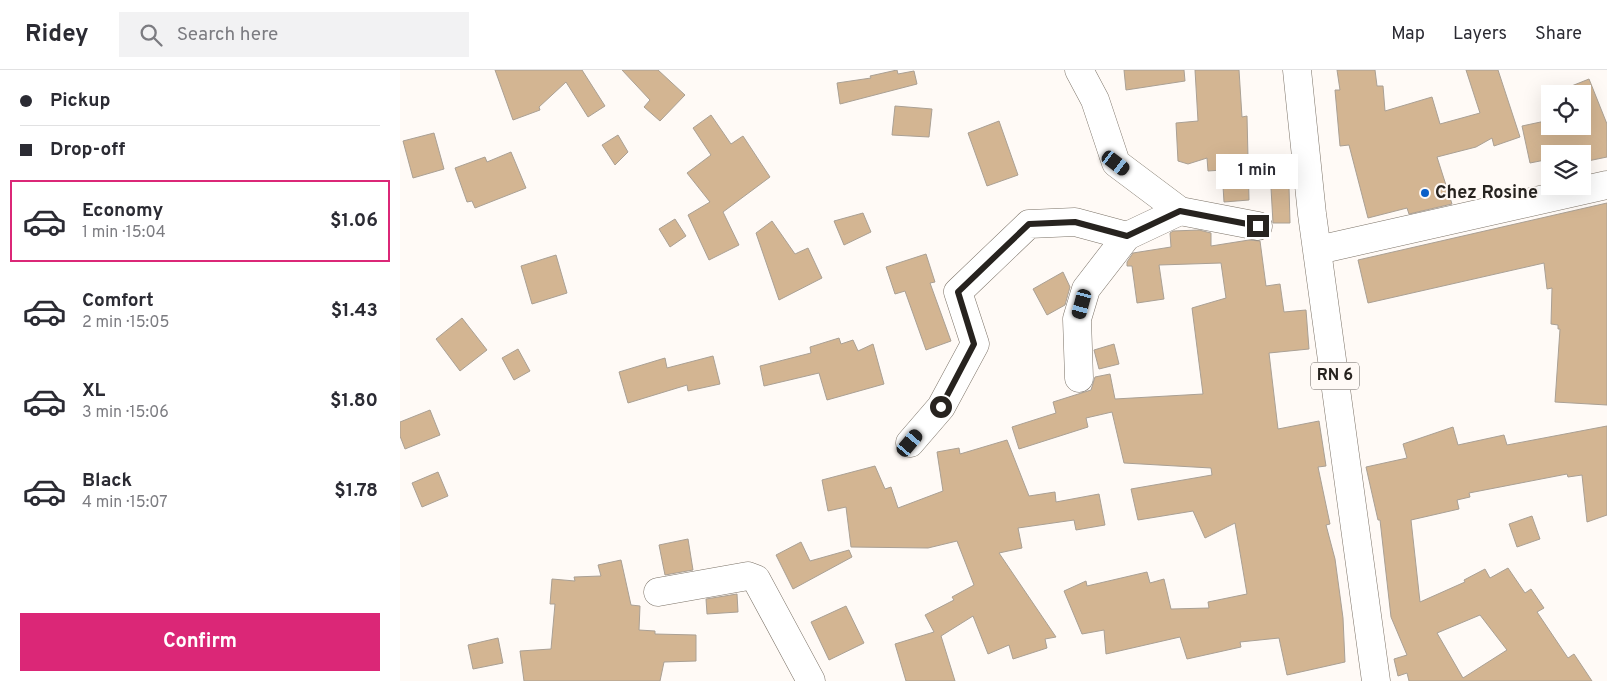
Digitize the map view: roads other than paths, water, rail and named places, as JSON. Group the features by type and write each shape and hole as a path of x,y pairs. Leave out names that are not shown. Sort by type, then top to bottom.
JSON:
{"street":[{"path":"1079,70 1095,100 1116,163 1180,211 1258,226"},
{"name":"RN 6","path":"1297,70 1318,250 1376,681"},
{"path":"1318,250 1607,184"},
{"path":"1079,378 1078,319 1086,289 1127,236 1180,211"},
{"path":"910,443 941,407 974,344 958,292 1029,224 1075,222 1127,236"},
{"path":"658,592 748,576 756,580 811,681"}],"place":[{"name":"Chez Rosine","path":"1425,193"}]}
